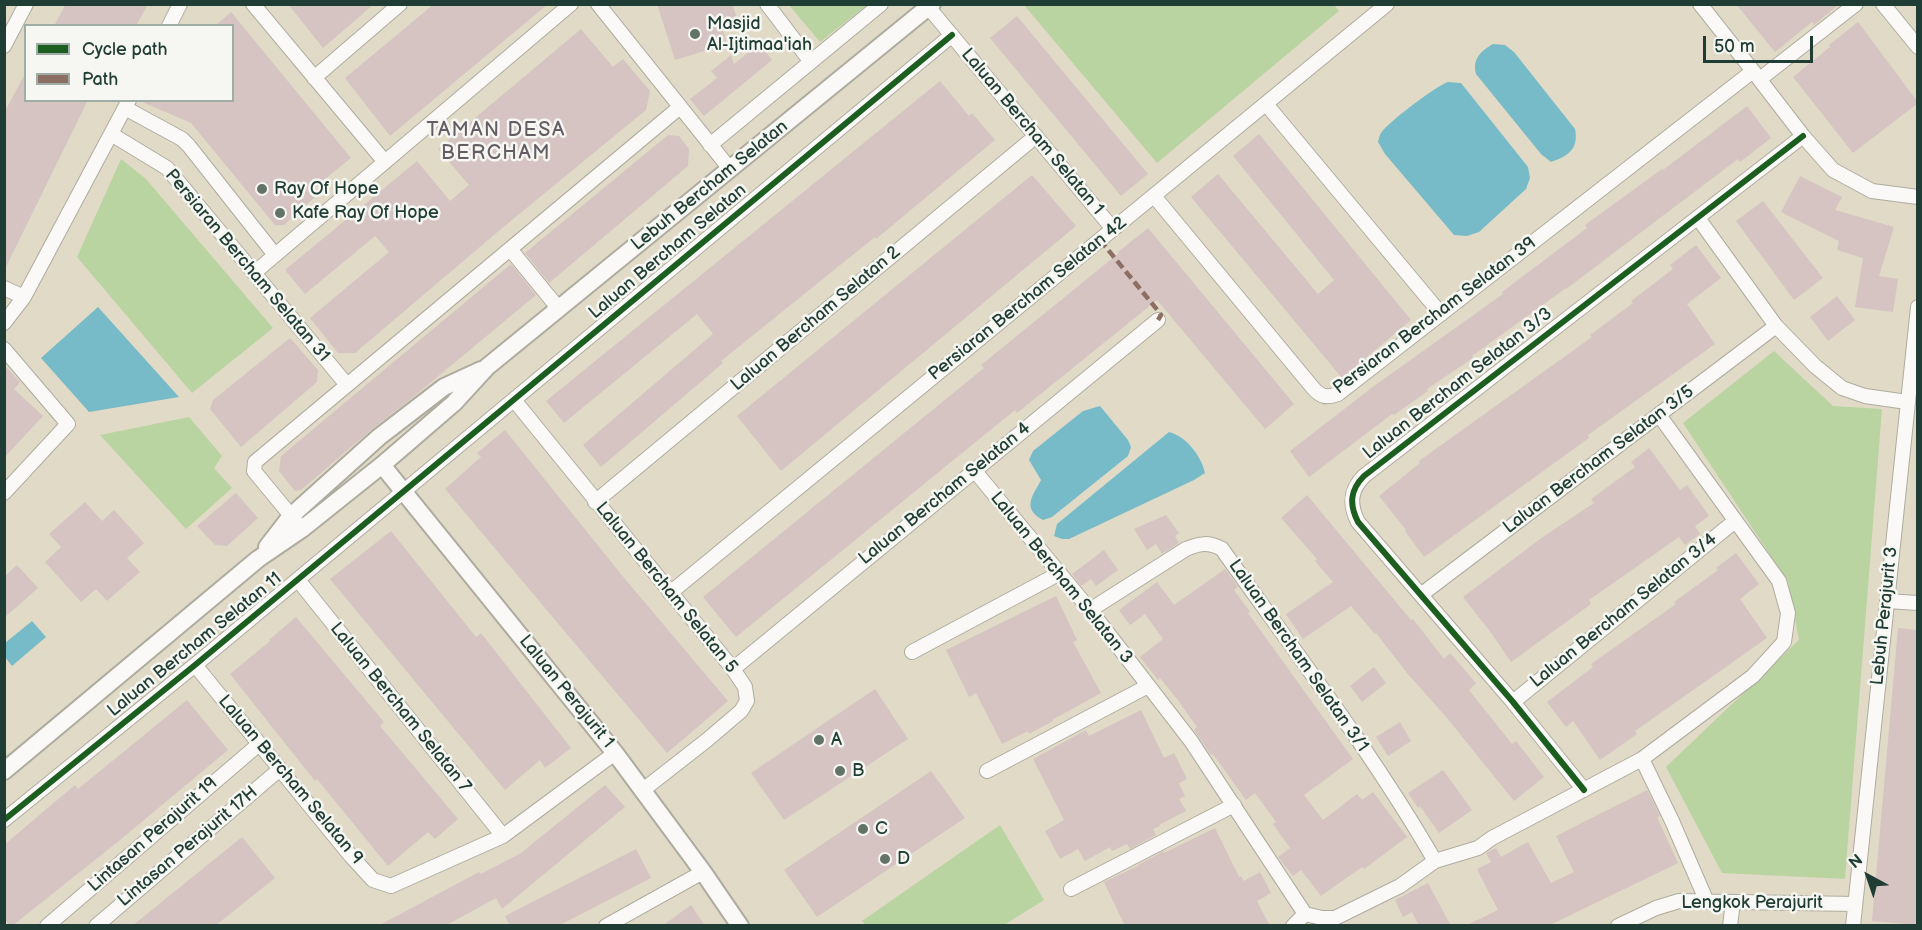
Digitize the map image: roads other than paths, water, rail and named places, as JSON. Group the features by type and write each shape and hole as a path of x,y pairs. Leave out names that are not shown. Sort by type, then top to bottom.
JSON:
{"street":[{"path":"4,46 26,4"},
{"path":"170,24 180,4"},
{"path":"253,4 385,162"},
{"path":"314,78 400,4"},
{"path":"254,273 571,4"},
{"path":"598,4 730,170"},
{"path":"767,4 811,62"},
{"path":"710,145 881,4"},
{"name":"Persiaran Bercham Selatan 42","path":"670,593 1387,4"},
{"path":"1700,4 1803,136 1833,170 1872,191 1917,197"},
{"name":"Persiaran Bercham Selatan 39","path":"1154,196 1319,395 1327,398 1338,394 1757,75 1856,4"},
{"path":"1883,4 1917,47"},
{"name":"Laluan Bercham Selatan 1","path":"931,6 952,35 1113,229"},
{"name":"Lebuh Bercham Selatan","path":"487,367 931,6"},
{"name":"Laluan Bercham Selatan","path":"404,491 952,35"},
{"path":"4,323 24,297 127,104"},
{"name":"Persiaran Bercham Selatan 31","path":"127,104 182,139 189,146 275,255"},
{"path":"1266,104 1441,314"},
{"path":"297,523 254,471 255,462 680,107"},
{"name":"Persiaran Bercham Selatan 31","path":"111,134 167,168 347,385"},
{"name":"Laluan Bercham Selatan 2","path":"596,501 1036,136"},
{"name":"Laluan Bercham Selatan 3/3","path":"1584,790 1422,594 1358,522 1351,503 1352,492 1357,483 1803,136"},
{"path":"1698,218 1776,326 1815,366 1842,388 1865,396 1907,402"},
{"path":"510,249 559,309"},
{"path":"4,288 24,297"},
{"name":"Lebuh Perajurit 3","path":"1852,926 1917,307"},
{"name":"Laluan Bercham Selatan 4","path":"733,669 1158,320"},
{"name":"Laluan Bercham Selatan 3/5","path":"1422,594 1776,326"},
{"path":"4,349 68,424 4,493"},
{"path":"297,523 382,465 454,403 487,367"},
{"path":"297,523 317,492 379,437 444,387 487,367"},
{"path":"382,465 383,455 389,442 431,407 444,387"},
{"name":"Laluan Bercham Selatan 5","path":"514,400 746,687 747,701 741,711 643,790"},
{"path":"1293,926 1305,914 1335,918 1400,886 1435,861 1478,848 1492,838 1642,759 1754,676 1784,642 1788,613 1779,581 1659,415"},
{"path":"317,492 337,484 365,464 374,462 382,465"},
{"name":"Laluan Perajurit 1","path":"382,465 615,753 704,872 740,926"},
{"name":"Laluan Bercham Selatan 3","path":"974,470 1090,610 1191,741 1305,914"},
{"name":"Laluan Bercham Selatan 11","path":"4,820 404,491"},
{"name":"Laluan Bercham Selatan 3/4","path":"1513,702 1735,521"},
{"name":"Laluan Bercham Selatan 11","path":"4,771 258,559 297,523"},
{"name":"Laluan Bercham Selatan 3/1","path":"1090,610 1186,549 1199,543 1213,544 1222,549 1324,690 1411,819 1435,861"},
{"path":"912,652 1059,573"},
{"name":"Laluan Bercham Selatan 7","path":"298,579 502,836"},
{"path":"1887,601 1917,603"},
{"name":"Laluan Bercham Selatan 9","path":"195,665 373,880 391,886 502,836"},
{"path":"987,771 1148,686"},
{"name":"Lintasan Perajurit 19","path":"46,926 259,744"},
{"path":"502,836 615,753"},
{"path":"1642,759 1672,820 1707,902"},
{"name":"Lintasan Perajurit 17H","path":"96,926 280,769"},
{"path":"1071,889 1234,805"},
{"path":"606,926 704,872"},
{"name":"Lengkok Perajurit","path":"1618,926 1656,908 1679,901 1855,904"},
{"path":"1730,926 1733,902"}],"water":[{"path":"1493,44 1505,45 1514,52 1575,129 1574,147 1567,154 1551,162 1541,154 1476,74 1475,64 1478,56"},
{"path":"1448,82 1461,83 1528,167 1530,178 1526,189 1479,232 1467,236 1454,235 1385,154 1378,142 1381,133 1392,121 1423,97"},
{"path":"98,307 179,397 89,412 41,358"},
{"path":"1100,406 1128,440 1131,447 1128,456 1052,517 1043,520 1032,511 1031,506 1032,497 1041,480 1029,460 1033,451 1083,411"},
{"path":"1169,432 1181,438 1192,448 1205,473 1069,539 1054,536 1057,524"},
{"path":"32,621 46,637 12,666 5,657 5,643"}],"place":[{"name":"Masjid Al-Ijtimaa'iah","path":"695,34"},
{"name":"Ray Of Hope","path":"262,189"},
{"name":"Kafe Ray Of Hope","path":"280,213"},
{"name":"A","path":"819,740"},
{"name":"B","path":"840,771"},
{"name":"C","path":"863,829"},
{"name":"D","path":"885,859"}],"district":[{"name":"TAMAN DESA BERCHAM","path":"496,142"}]}
